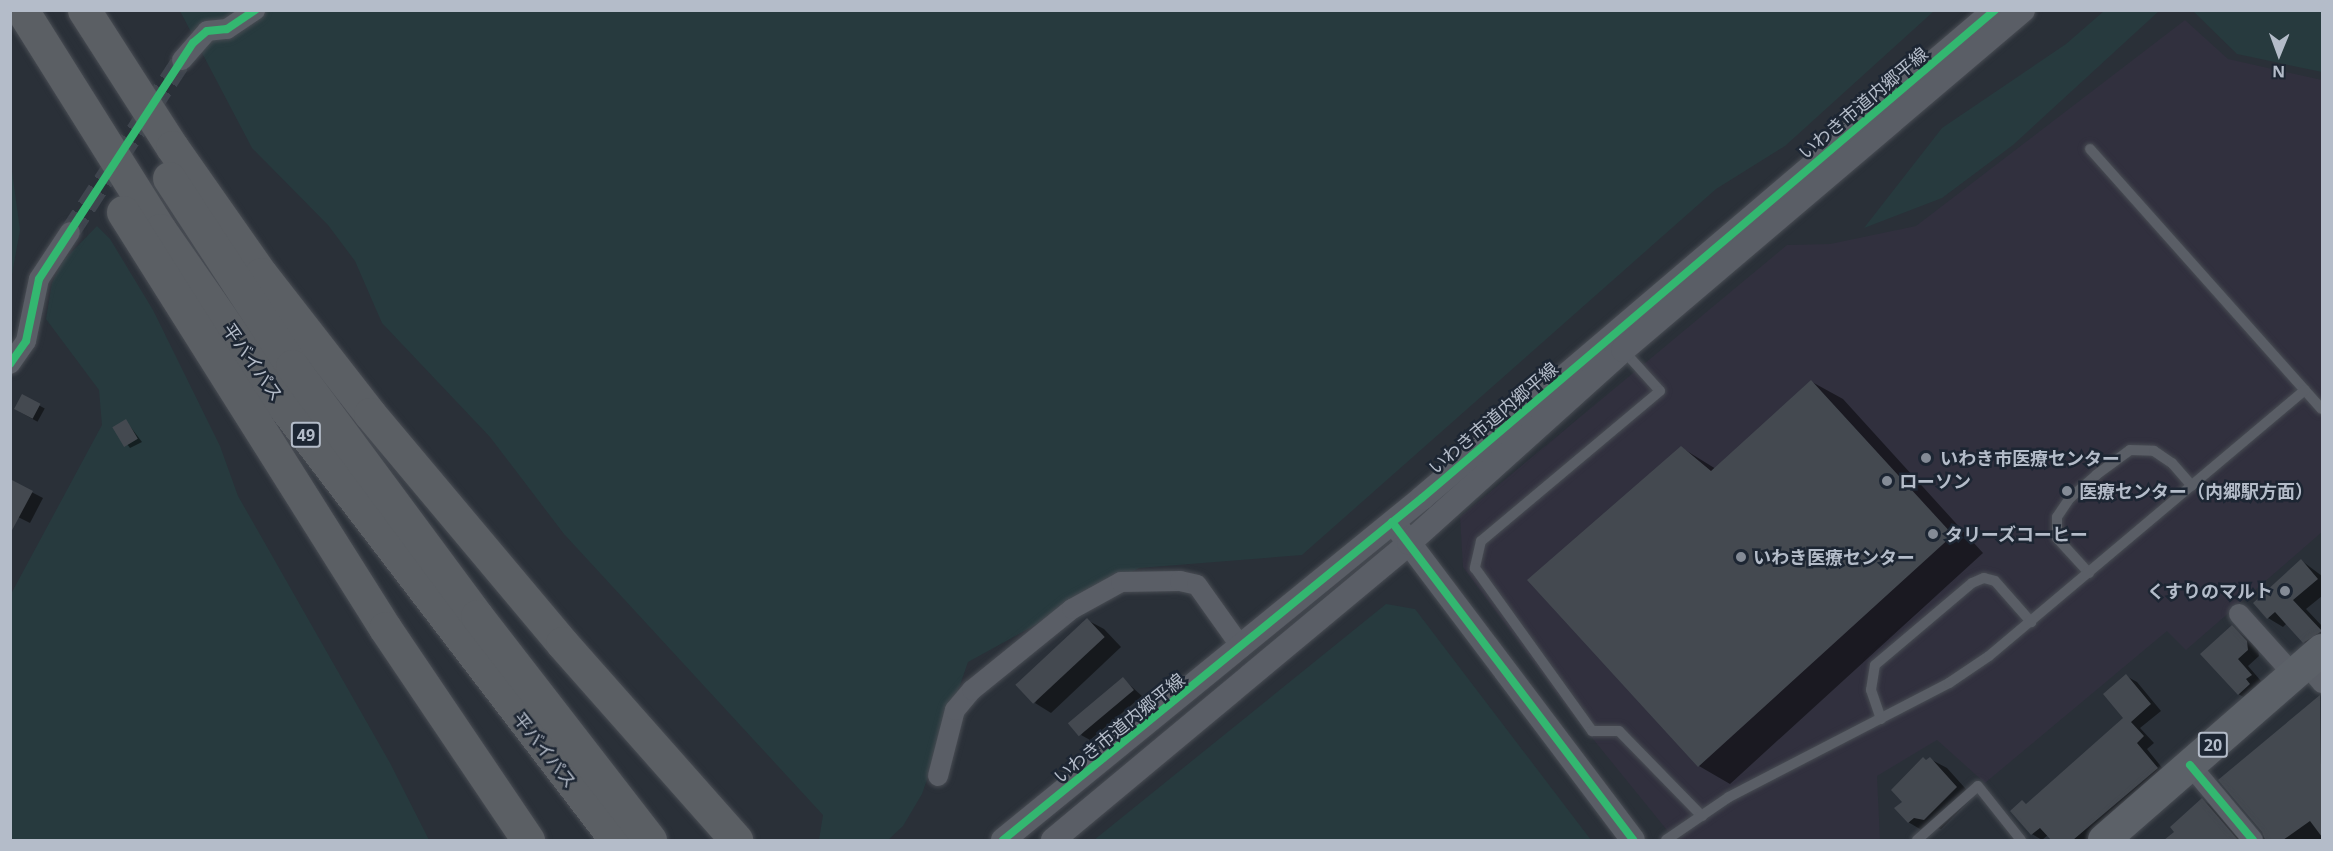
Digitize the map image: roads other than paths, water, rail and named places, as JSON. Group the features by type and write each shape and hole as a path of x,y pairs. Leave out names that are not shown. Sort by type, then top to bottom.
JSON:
{"highway":[{"name":"平バイパス","path":"22,10 160,230 270,388 616,840"},
{"name":"平バイパス","path":"70,10 197,224 292,366 477,616 650,840"},
{"path":"84,10 172,147 261,274 363,406 562,644 736,840"},
{"path":"10,21 157,269 452,732 528,840"}],"main road":[{"name":"20","path":"2104,840 2190,765 2311,668"}],"street":[{"path":"182,60 207,31 227,29 255,10"},
{"name":"いわき市道内郷平線","path":"1003,840 1242,648 1995,10"},
{"name":"いわき市道内郷平線","path":"1053,840 1409,543 1623,350 2023,10"},
{"path":"10,364 26,341 39,279 70,232"},
{"path":"1392,522 1633,840"},
{"path":"938,776 955,710 972,690 1072,609 1121,582 1180,581 1197,585 1242,648"},
{"path":"2239,614 2311,668"},
{"path":"2190,765 2253,840"}],"lane":[{"path":"2090,149 2322,409"},
{"path":"1623,350 1660,391 1481,541 1475,568 1592,731 1619,731 1702,816"},
{"path":"1666,840 1729,797 1949,683 2031,622 2306,390"},
{"path":"2089,573 2057,538 2057,517 2070,498 2096,475 2130,450 2154,451 2172,463 2192,486"},
{"path":"1881,719 1870,690 1875,665 1966,586 1984,578 1995,581 2031,622"},
{"path":"1917,840 1978,786 2021,840"}],"tunnel":[{"path":"70,232 182,60"}],"place":[{"name":"いわき市医療センター","path":"1926,458"},
{"name":"ローソン","path":"1887,481"},
{"name":"医療センター（内郷駅方面）","path":"2067,491"},
{"name":"タリーズコーヒー","path":"1933,534"},
{"name":"いわき医療センター","path":"1741,557"},
{"name":"くすりのマルト","path":"2285,591"}]}
